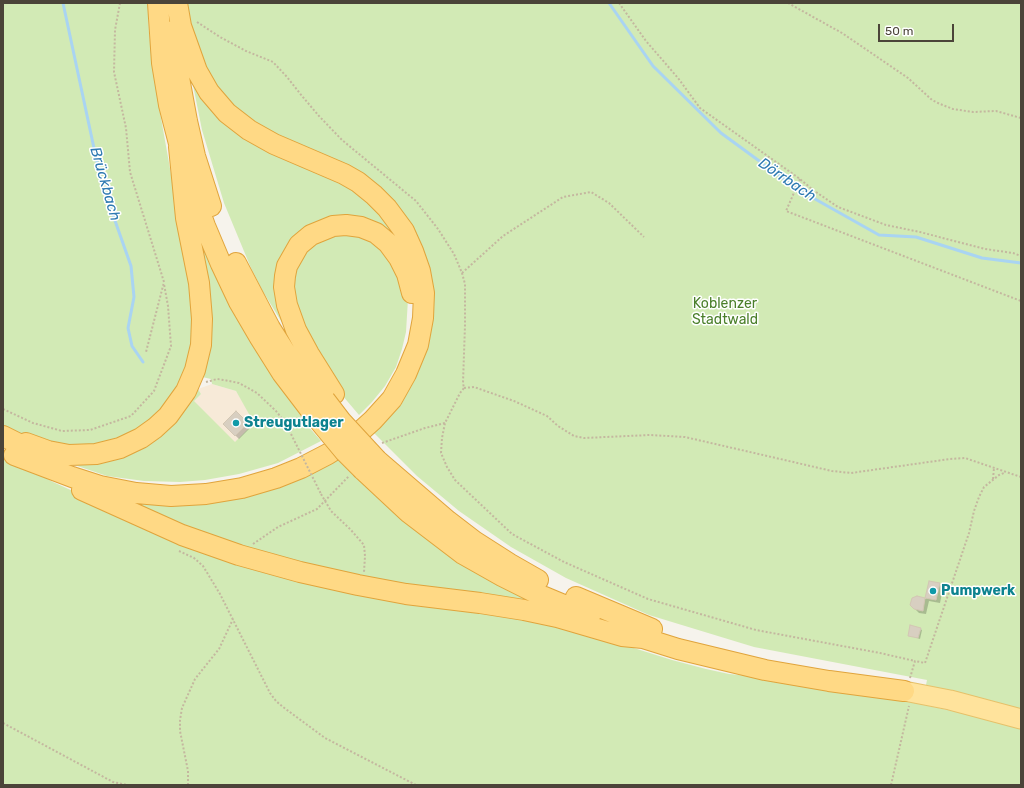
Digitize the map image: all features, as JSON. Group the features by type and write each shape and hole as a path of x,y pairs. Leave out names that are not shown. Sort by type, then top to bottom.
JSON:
{"highway":[{"path":"158,3 162,63 169,105 179,147 205,226 239,302 282,373 323,402"},
{"path":"172,3 172,22 177,65 195,156 215,216 233,259 270,328 291,361 408,512 463,554 502,576 542,596 643,638 708,657 765,670 908,691"},
{"path":"177,3 181,26 197,71 209,92 227,113 249,130 274,144 344,174 358,182 387,208 404,231 418,264 424,293 423,318 418,345 406,374 392,399 373,420 352,439 301,468 276,478 242,488 206,494 171,496 136,493 100,486 14,455 71,485 182,535 239,555 300,572 360,586 406,594 524,610 557,617 622,636 643,638"},
{"path":"3,435 48,451 69,455 96,454 120,448 141,438 168,416 186,391 195,370 201,345 202,319 199,283 186,218 179,147"},
{"path":"3,435 45,457 88,474 137,484 172,486 206,484 239,478 273,468 297,458 333,438 366,415 385,395 398,370 408,343 412,316 412,295 407,274 396,253 388,243 376,233 361,227 346,225 333,226 318,231 305,240 294,252 287,266 284,287 287,305 296,330 309,354 323,402"},
{"path":"367,460 474,541 510,564 549,586 644,627 709,647 908,691"}],"main road":[{"path":"908,691 950,700 1021,719"}],"path":[{"path":"3,409 33,423 62,431 90,430 131,416 154,391 171,346 168,306 164,282 130,172 126,128 114,72 115,30 120,3"},
{"path":"619,3 646,41 678,78 700,108 838,207 880,223 985,249 1013,253 1021,256"},
{"path":"788,3 842,33 908,78 932,100 940,104 953,109 973,112 996,111 1021,118"},
{"path":"197,22 220,37 273,62 319,116 342,140 416,201 438,229 454,254 465,284 464,388"},
{"path":"800,180 786,211 1021,300"},
{"path":"462,273 503,236 563,197 590,192 609,203 644,237"},
{"path":"146,352 164,282"},
{"path":"201,383 224,380 239,383 248,387 257,393 284,421 325,502 331,511 352,530 364,545 364,567 360,586"},
{"path":"1005,472 984,487 974,511 970,533 925,663 756,630 648,599 564,562 512,534 455,480 441,454 445,423 464,388 474,387 514,401 547,416 558,426 574,436 584,438 650,435 685,437 832,471 852,473 965,458 994,468 1005,472 1021,478"},
{"path":"239,555 271,531 289,521 317,509 383,443 425,428 445,423"},
{"path":"992,480 994,468"},
{"path":"176,549 194,558 203,566 220,594 270,693 283,707 325,738 416,785"},
{"path":"188,785 188,771 180,731 182,708 195,679 219,649 233,619"},
{"path":"891,785 909,683 915,660"},
{"path":"3,723 113,782 127,785"}],"shaded area":[{"path":"212,384 236,391 255,422 235,443 193,401 201,394 198,389"}],"green space":[{"path":"3,3 148,3 149,33 159,107 196,323 185,378 153,420 116,443 64,449 3,429"},
{"name":"Koblenzer Stadtwald","path":"187,3 1021,3 1021,709 926,685 927,680 754,647 649,615 566,578 511,547 459,511 417,476 372,431 427,336 396,211 256,129 209,82 192,38"},
{"path":"192,80 210,97 353,184 407,243 374,228 297,241 289,334 262,290 251,268 224,203 202,130"},
{"path":"334,229 382,243 408,299 406,332 396,367 385,386 359,415 342,395 292,307 295,258"},
{"path":"201,244 218,281 254,348 283,391 303,416 301,418 321,441 278,463 239,474 205,480 180,482 144,481 107,476 60,460 97,459 198,389 201,394 194,401 235,442 254,423 236,391 212,384 211,379 198,376"},
{"path":"3,455 53,482 139,521 586,633 706,669 729,674 808,683 920,704 981,717 1021,728 1021,785 3,785"},
{"path":"334,456 356,478 358,477 550,606 339,575 221,540 155,515 120,496 174,502"}],"building":[{"name":"Streugutlager","path":"236,411 248,423 235,436 223,424"},
{"name":"Pumpwerk","path":"929,581 940,583 936,600 925,598"},
{"path":"917,596 925,598 923,611 914,609 910,605 912,598"},
{"path":"910,625 921,628 918,638 908,636"}],"waterway":[{"name":"Brückbach","path":"63,3 101,181 131,266 134,297 128,328 132,346 143,362"},
{"name":"Dörrbach","path":"609,3 653,66 721,133 799,190 879,235 916,237 982,258 1021,263"}],"place":[{"name":"Streugutlager","path":"236,423"},
{"name":"Pumpwerk","path":"933,591"}]}
